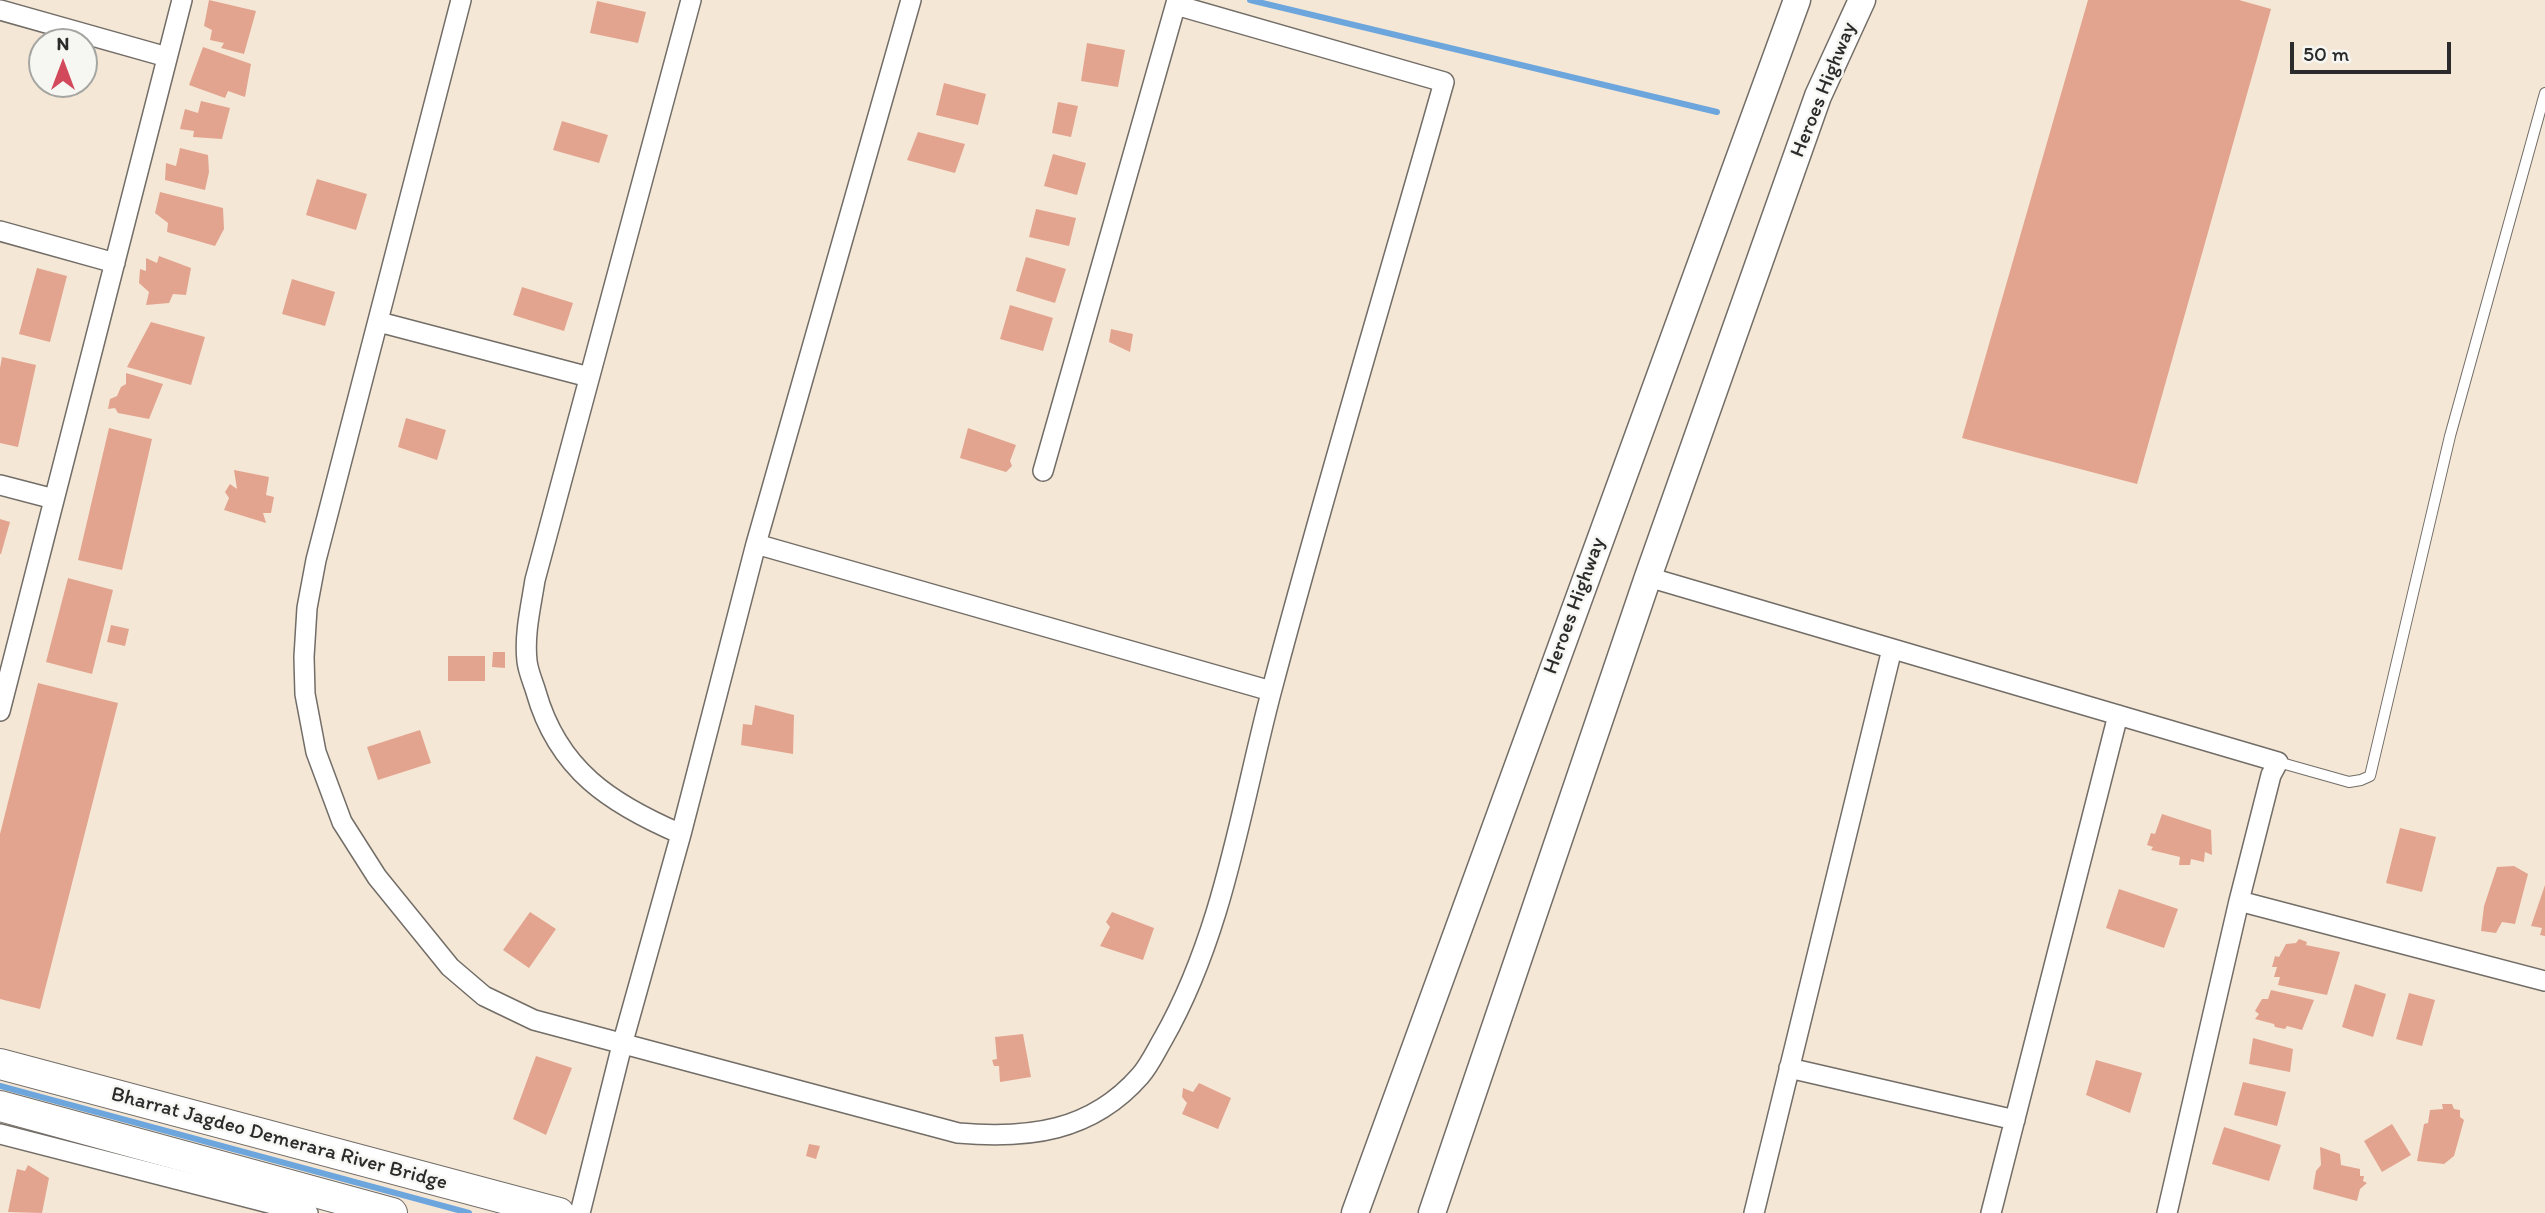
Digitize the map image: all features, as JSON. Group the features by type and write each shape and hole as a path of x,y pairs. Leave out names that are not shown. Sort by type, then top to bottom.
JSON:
{"main road":[{"name":"Heroes Highway","path":"1354,1213 1797,0"},
{"name":"Heroes Highway","path":"1432,1213 1648,577 1818,96 1862,0"},
{"name":"Bharrat Jagdeo Demerara River Bridge","path":"0,1064 559,1213"},
{"name":"Bharrat Jagdeo Demerara River Bridge","path":"0,1106 392,1213"}],"street":[{"path":"0,711 182,0"},
{"path":"461,0 316,560 307,608 304,657 305,694 316,752 342,822 377,877 450,967 484,996 534,1020 958,1133 993,1136 1043,1133 1078,1122 1109,1104 1142,1075 1178,1010 1202,955 1243,813 1271,691 1444,82 1177,3 1043,471"},
{"path":"681,834 638,816 607,796 583,774 559,746 542,716 527,662 528,626 535,580 691,0"},
{"path":"580,1213 622,1045 681,834 756,544 911,0"},
{"path":"0,10 167,57"},
{"path":"0,230 115,263"},
{"path":"379,322 589,377"},
{"path":"0,485 54,499"},
{"path":"756,544 1271,691"},
{"path":"1648,577 2278,762 2272,775 2239,901 2167,1213"},
{"path":"1754,1213 1892,649"},
{"path":"1991,1213 2118,715"},
{"path":"2239,901 2545,981"},
{"path":"1789,1068 2015,1120"},
{"path":"0,1134 308,1213"}],"lane":[{"path":"2278,762 2349,782 2370,776 2450,436 2545,93"}],"building":[{"path":"209,0 256,11 244,54 221,48 224,43 210,40 212,30 204,26"},
{"path":"2088,0 2239,0 2271,9 2137,484 1962,438"},
{"path":"597,1 646,12 638,43 590,33"},
{"path":"1087,43 1125,50 1118,87 1081,81"},
{"path":"203,47 251,64 245,97 228,91 225,98 189,85"},
{"path":"944,83 986,94 978,125 936,115"},
{"path":"201,101 230,108 222,139 193,137 194,131 180,129 185,109 198,113"},
{"path":"1058,102 1078,106 1071,137 1052,133"},
{"path":"562,121 608,135 599,163 553,150"},
{"path":"918,132 965,144 955,173 907,160"},
{"path":"180,148 208,155 209,172 205,190 165,180 166,163 176,166"},
{"path":"1053,154 1086,163 1077,195 1044,186"},
{"path":"317,179 367,194 356,230 306,215"},
{"path":"160,192 223,208 224,229 215,246 167,232 168,223 155,213"},
{"path":"1036,209 1076,218 1069,246 1029,237"},
{"path":"159,256 191,268 186,295 173,294 169,303 146,305 149,292 139,283 140,269 146,271 146,258 157,263"},
{"path":"1026,257 1066,269 1055,303 1016,291"},
{"path":"37,268 67,276 50,342 19,334"},
{"path":"292,279 335,292 325,326 282,314"},
{"path":"522,287 573,303 564,331 513,315"},
{"path":"1010,305 1053,318 1043,351 1000,339"},
{"path":"151,322 205,337 191,385 127,367"},
{"path":"1111,329 1133,334 1130,352 1109,342"},
{"path":"2,357 36,365 18,447 0,443"},
{"path":"126,373 163,384 149,419 118,413 115,408 108,409 110,399 117,396 121,387 126,384"},
{"path":"406,418 446,430 437,460 398,447"},
{"path":"109,428 152,439 122,570 78,560"},
{"path":"968,428 1016,445 1010,461 1012,466 1006,472 960,458"},
{"path":"234,470 269,477 266,495 274,497 271,513 263,513 266,523 224,510 229,498 225,492 230,484 237,489"},
{"path":"0,519 10,522 1,554 0,554"},
{"path":"68,578 113,590 92,674 46,662"},
{"path":"111,625 129,629 125,646 107,642"},
{"path":"493,652 505,652 505,668 492,667"},
{"path":"448,656 485,656 485,681 448,681"},
{"path":"38,683 118,703 40,1009 0,999 0,834"},
{"path":"755,705 794,715 793,754 741,745 743,724 752,725"},
{"path":"420,730 431,763 378,780 367,747"},
{"path":"2162,814 2211,830 2212,855 2205,852 2204,862 2191,859 2190,865 2179,865 2180,857 2151,850 2153,847 2147,845 2151,833 2155,834"},
{"path":"2400,828 2436,837 2422,892 2386,883"},
{"path":"2514,866 2528,874 2515,924 2502,922 2496,933 2481,931 2484,906 2497,867"},
{"path":"2545,885 2545,936 2540,935 2542,928 2531,926"},
{"path":"2119,889 2178,909 2164,948 2106,928"},
{"path":"530,912 556,929 529,968 503,950"},
{"path":"1112,912 1154,928 1143,960 1100,946 1110,927 1106,922"},
{"path":"2299,939 2307,942 2306,945 2340,952 2327,995 2278,985 2280,977 2274,977 2277,967 2272,967 2275,956 2279,957 2286,944 2296,943"},
{"path":"2355,984 2386,994 2373,1037 2342,1027"},
{"path":"2271,990 2314,1000 2302,1030 2287,1026 2285,1029 2275,1027 2274,1024 2255,1019 2259,1014 2255,1011 2262,999 2268,999"},
{"path":"2409,993 2435,1000 2422,1046 2396,1039"},
{"path":"1023,1034 1031,1077 1000,1082 999,1066 994,1066 992,1060 997,1059 995,1037"},
{"path":"2253,1038 2293,1049 2290,1072 2249,1064"},
{"path":"536,1056 572,1068 546,1135 513,1119"},
{"path":"2096,1060 2142,1073 2130,1113 2086,1095"},
{"path":"2243,1082 2286,1092 2277,1126 2234,1115"},
{"path":"1199,1083 1231,1098 1218,1129 1182,1114 1187,1103 1182,1097 1183,1088 1193,1092"},
{"path":"2442,1104 2452,1104 2454,1109 2460,1110 2460,1117 2464,1120 2454,1156 2444,1164 2417,1161 2424,1124 2428,1123 2430,1110 2443,1109"},
{"path":"2392,1124 2411,1155 2382,1172 2364,1141"},
{"path":"2224,1127 2281,1145 2269,1181 2212,1164"},
{"path":"809,1144 820,1146 816,1159 806,1156"},
{"path":"2320,1147 2340,1154 2341,1165 2360,1169 2360,1176 2364,1176 2363,1181 2367,1183 2360,1189 2357,1201 2313,1189 2316,1171 2321,1165"},
{"path":"28,1165 49,1178 42,1213 8,1212 17,1169 25,1171"}],"waterway":[{"path":"1250,0 1717,112"},
{"path":"0,1086 469,1213"}]}
